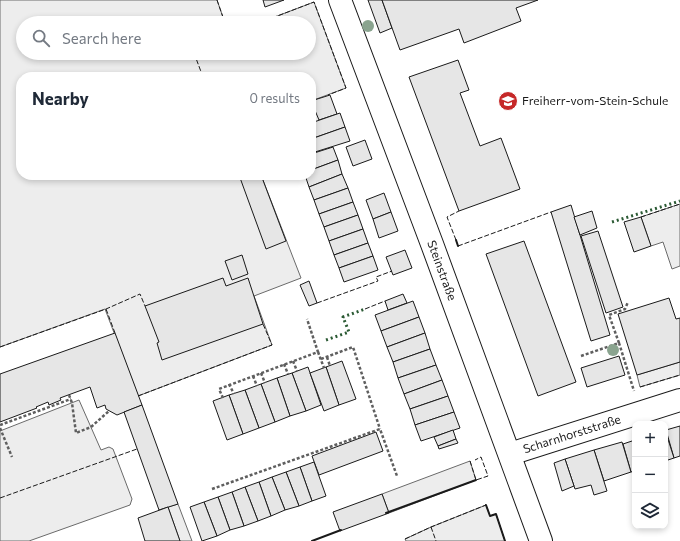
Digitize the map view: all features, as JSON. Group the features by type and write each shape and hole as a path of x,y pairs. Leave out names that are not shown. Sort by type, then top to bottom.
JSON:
{"street":[{"name":"Steinstraße","path":"340,0 510,454 541,541"},
{"name":"Scharnhorststraße","path":"510,454 680,400"}],"path":[{"path":"628,302 625,309 609,315 635,394"},
{"path":"307,318 324,368"},
{"path":"582,356 619,344"},
{"path":"321,359 353,347 397,476"},
{"path":"222,398 219,388 318,352"},
{"path":"327,357 330,366"},
{"path":"293,361 297,371"},
{"path":"284,364 288,374"},
{"path":"261,372 265,383"},
{"path":"253,376 257,386"},
{"path":"229,384 234,394"},
{"path":"69,394 76,433 91,427 109,410"},
{"path":"12,457 0,427 71,399"},
{"path":"212,489 380,429"}],"shaded area":[{"path":"0,0 217,0 223,16 16,16 16,60 316,60 316,16 277,16 314,2 346,88 316,99 316,72 16,72 16,180 263,180 301,278 254,296 272,345 138,396 105,309 0,347"},
{"path":"680,204 680,266 672,269 663,242 651,246 641,217"},
{"path":"680,362 680,375 640,387 637,375"},
{"path":"79,400 101,450 109,447 113,449 132,499 130,505 29,541 0,541 0,431"},
{"path":"470,461 476,480 389,513 382,494"},
{"path":"178,504 192,541 180,541 168,507"},
{"path":"486,505 490,516 496,514 505,541 406,541 405,539 431,527"}],"building":[{"path":"263,0 284,0 265,7"},
{"path":"368,0 382,0 392,28 380,33"},
{"path":"382,0 538,0 516,8 521,21 464,43 459,29 400,50"},
{"path":"458,60 469,90 460,93 480,146 501,138 520,189 459,211 409,77"},
{"path":"330,95 337,114 319,120 316,113 316,99"},
{"path":"340,113 345,127 316,137 316,121"},
{"path":"345,127 350,141 316,152 316,137"},
{"path":"365,140 372,159 353,166 346,147"},
{"path":"333,147 338,160 316,168 316,152"},
{"path":"338,160 342,174 309,187 307,180 316,180 316,168"},
{"path":"342,174 348,188 314,200 309,187"},
{"path":"241,180 263,180 286,241 266,249"},
{"path":"348,188 353,202 319,214 314,200"},
{"path":"384,193 391,212 373,219 366,200"},
{"path":"353,202 358,215 324,227 319,214"},
{"path":"571,205 610,335 591,341 551,212"},
{"path":"592,211 597,228 580,235 574,217"},
{"path":"391,212 398,231 379,238 373,219"},
{"path":"358,215 363,229 329,241 324,227"},
{"path":"641,217 651,246 634,252 624,222"},
{"path":"363,229 368,243 334,255 329,241"},
{"path":"598,231 623,307 606,313 581,236"},
{"path":"524,241 576,382 538,396 486,254"},
{"path":"368,243 373,256 339,268 334,255"},
{"path":"405,250 412,268 393,275 386,257"},
{"path":"242,255 248,274 232,280 225,261"},
{"path":"373,256 378,270 344,282 339,268"},
{"path":"223,278 226,286 248,278 263,324 162,360 157,343 159,342 145,306"},
{"path":"309,281 317,303 309,306 300,285"},
{"path":"403,294 407,303 388,310 385,301"},
{"path":"669,298 676,319 680,318 680,362 637,375 618,314"},
{"path":"413,301 419,317 381,331 375,315"},
{"path":"419,317 425,333 387,347 381,331"},
{"path":"115,333 142,405 117,415 106,409 105,405 97,408 90,387 60,398 61,400 49,405 48,402 36,407 37,408 0,422 0,374"},
{"path":"425,333 430,349 393,362 387,347"},
{"path":"430,349 436,365 398,378 393,362"},
{"path":"619,356 625,375 587,387 581,368"},
{"path":"342,361 356,399 339,405 326,367"},
{"path":"436,365 442,380 404,394 398,378"},
{"path":"308,367 321,405 306,411 292,373"},
{"path":"326,367 339,405 324,411 310,373"},
{"path":"292,373 306,411 290,416 277,378"},
{"path":"277,378 290,416 275,422 261,384"},
{"path":"442,380 448,396 410,409 404,394"},
{"path":"261,384 275,422 259,428 245,390"},
{"path":"245,390 259,428 243,434 229,395"},
{"path":"229,395 243,434 227,440 213,401"},
{"path":"448,396 454,412 415,425 410,409"},
{"path":"142,405 178,504 159,510 124,412"},
{"path":"454,412 460,428 421,441 415,425"},
{"path":"680,426 680,456 674,458 668,437 668,429"},
{"path":"453,430 456,439 438,446 434,437"},
{"path":"376,432 383,451 319,475 312,456"},
{"path":"456,439 458,443 439,449 438,446"},
{"path":"668,439 674,458 668,460"},
{"path":"632,441 632,472 631,472 623,444"},
{"path":"622,442 631,472 604,481 594,450"},
{"path":"594,450 607,491 594,495 591,485 575,489 565,459"},
{"path":"565,459 574,486 562,491 554,463"},
{"path":"314,462 326,496 312,501 300,467"},
{"path":"300,467 312,501 299,506 286,472"},
{"path":"286,472 299,506 285,510 272,477"},
{"path":"272,477 285,510 271,516 259,482"},
{"path":"259,482 271,516 258,521 245,487"},
{"path":"245,487 258,521 244,526 232,492"},
{"path":"232,492 244,526 230,530 218,497"},
{"path":"382,494 389,513 340,531 333,512"},
{"path":"218,497 230,530 217,536 204,502"},
{"path":"204,502 217,536 202,541 190,507"},
{"path":"168,507 180,541 145,541 138,518"}],"hedge":[{"path":"612,222 680,201"},
{"path":"326,340 349,332 343,317 365,309"}],"fence":[{"path":"217,0 223,16"},
{"path":"277,16 314,2 346,88 328,95"},
{"path":"197,60 201,72"},
{"path":"641,217 680,204"},
{"path":"456,240 447,217 459,211"},
{"path":"458,246 551,212"},
{"path":"317,303 378,281 376,277 392,271"},
{"path":"0,347 106,309 140,294 145,306"},
{"path":"365,309 385,301"},
{"path":"106,309 115,333"},
{"path":"138,396 272,345 263,324"},
{"path":"640,387 680,375"},
{"path":"0,498 137,449"},
{"path":"470,461 476,480 488,476 481,457 475,460"},
{"path":"405,539 486,505"},
{"path":"431,527 436,541"}],"wall":[{"path":"456,240 458,246"},
{"path":"386,513 476,480"},
{"path":"486,505 490,516 496,514 505,541"},
{"path":"312,541 341,530"}],"place":[{"name":"Freiherr-vom-Stein-Schule","path":"508,101"}]}
